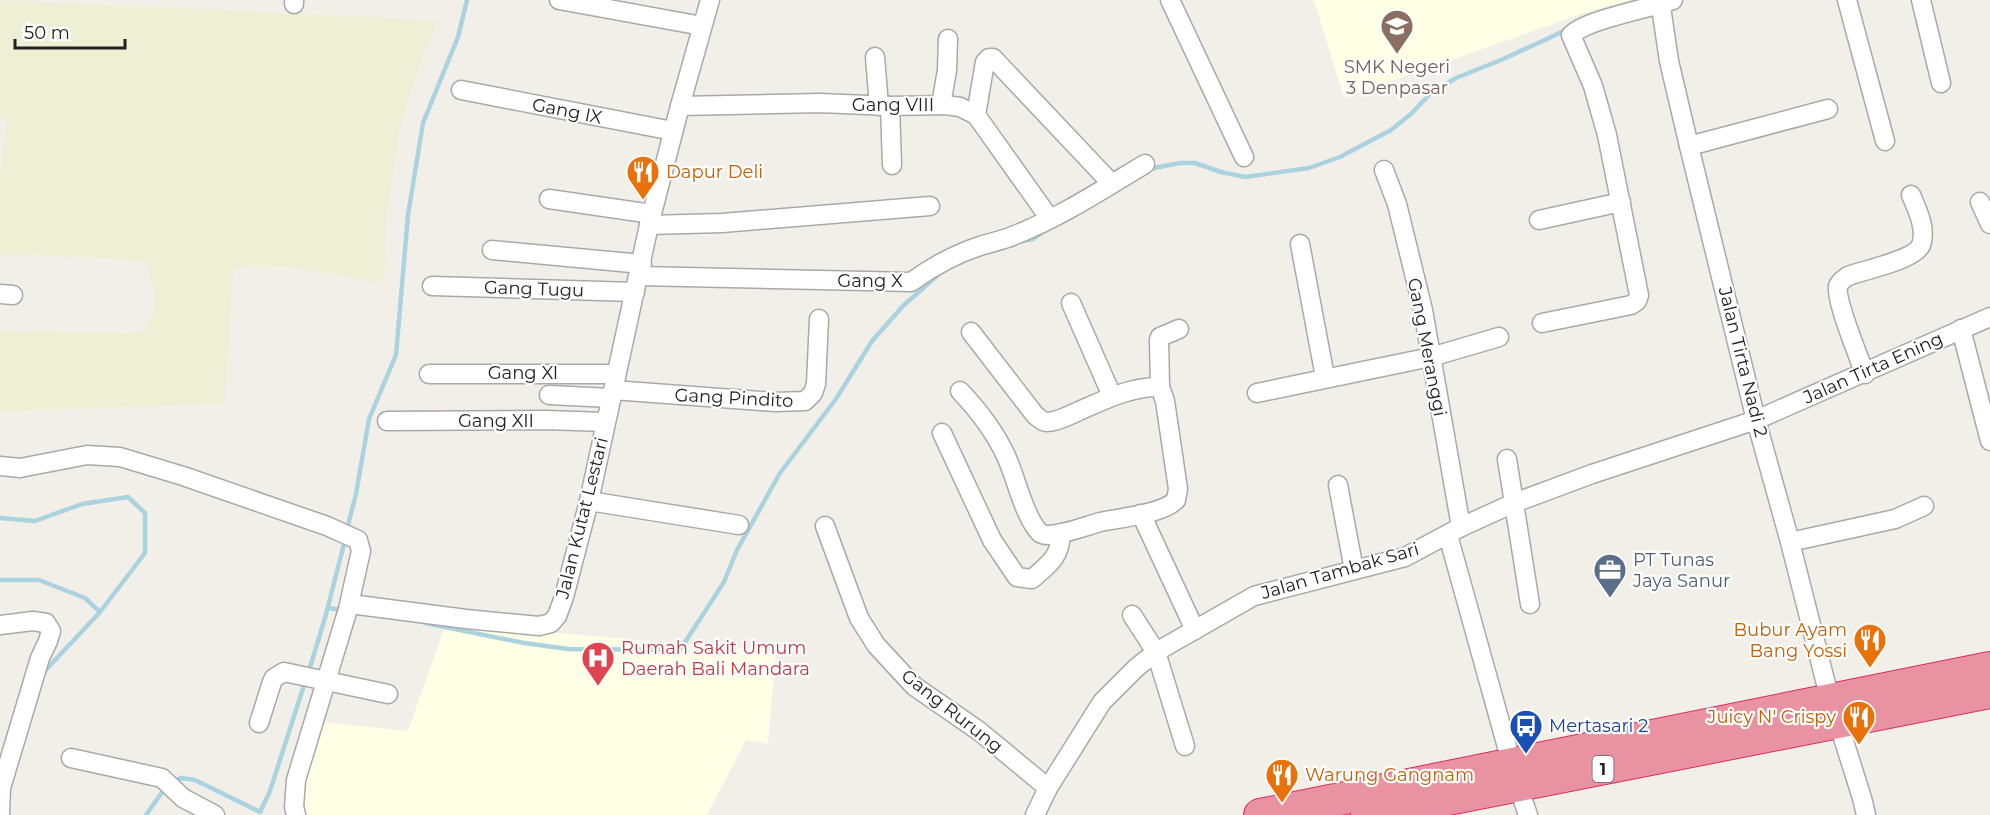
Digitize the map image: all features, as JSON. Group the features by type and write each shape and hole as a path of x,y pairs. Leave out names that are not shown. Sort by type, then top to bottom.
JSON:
{"highway":[{"name":"1","path":"1260,815 1515,775 1834,710 1990,668"},
{"name":"1","path":"1834,710 1990,692"},
{"name":"1","path":"1367,815 1515,775"}],"street":[{"path":"559,0 702,26"},
{"name":"Jalan Kutat Lestari","path":"348,611 539,626 551,623 557,616 564,597 588,501 650,219 710,0"},
{"path":"1170,0 1244,157"},
{"path":"1847,0 1885,141"},
{"path":"1921,0 1941,83"},
{"path":"1542,323 1631,305 1637,301 1639,295 1607,135 1593,86 1571,35 1595,23 1664,1"},
{"name":"Jalan Tirta Nadi 2","path":"1664,1 1670,61 1756,420 1834,710 1866,815"},
{"path":"941,105 947,70 948,39"},
{"path":"875,57 892,165"},
{"path":"1050,219 976,115 986,62 989,58 993,58 1112,184"},
{"name":"Gang IX","path":"461,90 674,131"},
{"name":"Gang VIII","path":"680,106 820,103 884,106 941,105 960,108 976,115"},
{"path":"1689,146 1828,109"},
{"name":"Gang X","path":"638,278 910,282 953,257 1014,236 1050,219 1145,164"},
{"name":"Gang Meranggi","path":"1384,170 1396,204 1423,310 1454,531 1515,775 1528,815"},
{"path":"1865,374 1844,316 1838,287 1840,282 1848,276 1912,255 1920,246 1922,230 1911,195"},
{"path":"549,199 650,219 722,223 930,206"},
{"path":"1539,220 1621,202"},
{"path":"1980,202 1990,224"},
{"path":"1299,244 1325,377"},
{"path":"492,250 638,278"},
{"name":"Gang Tugu","path":"432,286 638,278"},
{"path":"1071,303 1112,396"},
{"name":"Jalan Tirta Ening","path":"1756,420 1865,374 1990,317"},
{"name":"Gang Pindito","path":"613,387 775,402 805,401 813,393 816,384 819,319"},
{"path":"960,391 981,413 995,434 1036,529 1044,535 1141,514 1173,504 1179,494 1165,401 1160,387 1159,340 1160,337 1179,329"},
{"path":"1961,329 1990,441"},
{"path":"971,332 1041,420 1050,422 1112,396 1145,387 1160,387"},
{"path":"1257,393 1325,377 1431,357 1499,337"},
{"path":"546,420 550,373"},
{"name":"Gang XI","path":"429,374 550,373 613,387"},
{"path":"549,396 613,387"},
{"name":"Jalan Tambak Sari","path":"1035,815 1048,788 1102,702 1136,668 1156,652 1254,596 1405,557 1514,503 1592,474 1756,420"},
{"name":"Gang XII","path":"387,421 605,422"},
{"path":"942,433 992,540 1017,577 1032,579 1055,558 1060,546 1061,533"},
{"path":"0,466 21,468 87,455 120,457 183,476 327,526 357,540 361,551 348,611 322,681 296,780 294,807 296,815"},
{"path":"1507,459 1530,604"},
{"path":"1338,485 1354,570"},
{"path":"588,501 738,525"},
{"path":"1790,543 1895,519 1924,506"},
{"path":"1141,514 1195,630"},
{"name":"Gang Rurung","path":"825,526 859,618 876,645 914,686 979,730 1048,788"},
{"path":"1132,615 1156,652 1185,746"},
{"path":"0,625 33,621 46,623 51,631 40,658 1,788 0,815"},
{"path":"260,723 274,678 284,672 388,694"},
{"path":"71,758 162,778 183,798 215,815"}],"shaded area":[{"name":"SMK Negeri 3 Denpasar","path":"1314,0 1630,0 1584,13 1344,98"},
{"path":"0,1 437,21 412,87 400,129 386,220 384,283 290,267 248,266 235,270 225,403 0,412 0,331 142,332 155,308 146,261 0,255 0,175 7,119 0,117"},
{"name":"Rumah Sakit Umum Daerah Bali Mandara","path":"446,623 776,652 768,744 746,740 707,815 308,815 303,803 305,780 322,722 408,731"}],"waterway":[{"path":"347,529 356,494 369,419 396,355 408,215 423,123 458,37 467,0"},
{"path":"1148,169 1180,163 1195,163 1245,177 1309,168 1340,157 1391,130 1430,94 1456,78 1564,31"},
{"path":"1018,242 1033,239 1043,232"},
{"path":"425,623 524,643 568,649 680,650 724,582 737,550 780,473 836,399 872,341 903,306 939,274"},
{"path":"0,518 35,521 82,504 128,497 145,513 145,553 100,612 42,674"},
{"path":"308,674 345,540"},
{"path":"0,580 39,580 85,598 100,612"},
{"path":"328,608 342,610"},
{"path":"172,783 181,778 195,780 260,812 270,791 305,682"},
{"path":"146,815 165,788"}],"place":[{"name":"SMK Negeri 3 Denpasar","path":"1397,55"},
{"name":"Dapur Deli","path":"643,201"},
{"name":"PT Tunas Jaya Sanur","path":"1610,599"},
{"name":"Bubur Ayam Bang Yossi","path":"1870,669"},
{"name":"Rumah Sakit Umum Daerah Bali Mandara","path":"598,687"},
{"name":"Juicy N' Crispy","path":"1859,746"},
{"name":"Mertasari 2","path":"1526,755"},
{"name":"Warung Gangnam","path":"1282,804"}]}
